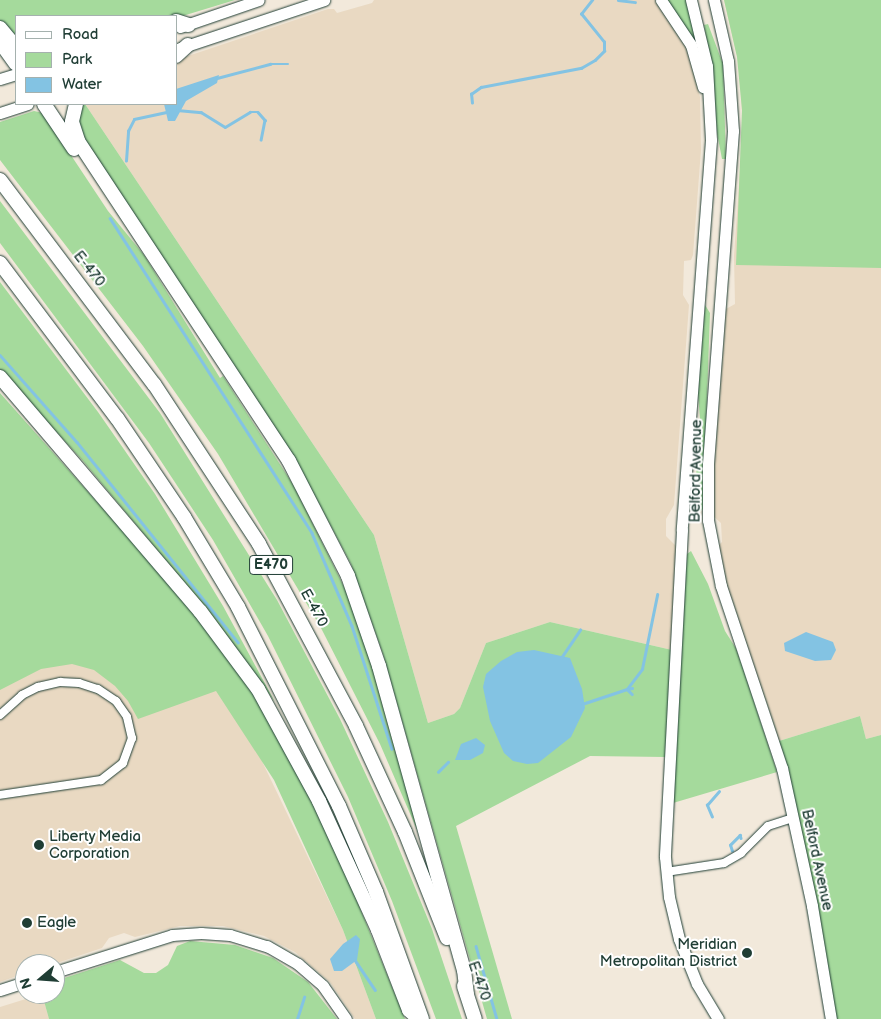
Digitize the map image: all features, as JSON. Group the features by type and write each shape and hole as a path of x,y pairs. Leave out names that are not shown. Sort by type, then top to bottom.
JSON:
{"highway":[{"path":"0,28 15,46"},
{"path":"0,42 15,63"},
{"path":"45,105 110,203 124,215"},
{"path":"76,105 72,117 76,137 124,215 231,370 297,478 337,552 367,625 462,960 467,994"},
{"name":"E-470","path":"0,180 154,384 221,482 279,579 330,672 392,803 425,879 475,1019"},
{"path":"0,263 117,418 184,517 238,607 300,726 342,814 376,892 421,1019"},
{"path":"0,377 218,633 274,714 344,854 409,1010 421,1019"},
{"path":"0,385 107,509 131,532"}],"main road":[{"path":"180,25 259,0"},
{"path":"182,47 324,0"},
{"path":"661,0 691,45 703,90 711,102"},
{"name":"Belford Avenue","path":"691,0 704,48 711,102 711,140 682,530 666,872 672,917 685,958 718,1019"},
{"name":"Belford Avenue","path":"714,0 730,70 733,131 708,465 708,520 721,586 775,746 793,818 831,1019"},
{"path":"0,79 15,74"},
{"path":"0,113 25,105"},
{"path":"65,969 172,935 201,933 230,935 267,946 298,964 323,986 346,1019"},
{"path":"0,990 15,985"}],"street":[{"path":"0,715 19,698 38,687 60,682 79,683 98,689 116,700 127,718 132,738 123,763 103,779 83,785 0,795"},
{"path":"666,872 724,863 744,850 768,826 793,818"}],"shaded area":[{"path":"374,0 655,0 688,50 700,97 701,150 693,255 691,260 684,261 683,295 689,305 674,505 666,519 666,536 676,546 672,650 550,622 486,643 460,708 454,714 428,723 374,535 86,105 178,105 178,59 328,9 334,9 337,13 372,3"},
{"path":"724,0 881,0 881,735 866,739 860,716 779,741 725,583 718,546 722,542 721,523 713,516 713,467 726,309 735,304 734,256 743,128 739,64"},
{"path":"0,423 163,610 259,755 343,930 376,1019 355,1019 330,982 295,952 264,936 223,926 180,926 135,937 124,933 109,938 102,948 65,960 65,954 15,954 15,977 0,982"},
{"path":"15,1002 15,1004 45,1004 49,1019 0,1019 0,1007"}],"green space":[{"path":"0,0 235,0 178,17 178,15 15,15 15,41 0,22"},
{"path":"666,0 686,0 696,41 693,39"},
{"path":"724,0 881,0 881,268 736,265 742,110 737,57"},
{"path":"708,24 723,64 726,159 722,159 717,133 713,75 704,25"},
{"path":"86,105 374,535 428,723 454,714 460,708 486,643 550,622 672,650 665,757 590,756 456,826 512,1019 487,1019 383,654 351,564 307,481 79,137 79,107"},
{"path":"34,111 43,113 108,211 144,255 220,378 223,376 294,486 357,613 421,831 418,832 380,744 321,628 218,454 143,346 0,160 0,122"},
{"path":"0,201 160,413 277,600 340,719 388,822 432,929 462,1019 436,1019 392,901 348,797 268,636 213,540 149,443 0,243"},
{"path":"0,282 98,412 155,494 223,606 275,702 203,605 83,461 0,370"},
{"path":"705,305 710,313 703,509 700,511 695,492 700,420 698,393"},
{"path":"0,393 186,602 246,679 296,767 351,886 405,1019 376,1019 343,930 274,780 216,691 138,719 128,701 115,686 94,670 72,664 41,669 0,690"},
{"path":"691,551 708,584 725,631 737,650 777,772 673,803 687,554"},
{"path":"860,716 866,739 881,735 881,1019 836,1019 820,922 779,741"},
{"path":"190,941 235,945 273,958 308,982 337,1019 49,1019 45,1004 65,1004 65,978 120,960 144,973 156,973 168,965 177,946"}],"water":[{"path":"219,75 217,83 186,101 175,121 168,121 164,105 178,105 178,88"},
{"path":"806,632 833,642 836,650 831,660 815,661 785,651 784,643"},
{"path":"534,650 570,658 582,689 585,708 571,737 538,763 527,764 513,761 504,753 490,721 483,687 486,674 501,661 517,652"},
{"path":"476,738 485,745 483,753 470,760 455,760 461,744"},
{"path":"356,935 360,939 357,960 342,971 334,971 330,959 343,944"}],"waterway":[{"path":"472,103 471,94 481,87 581,68 595,60 604,51 604,42 581,14 592,0"},
{"path":"618,0 635,2"},
{"path":"217,78 270,64 288,64"},
{"path":"177,110 201,112 225,127 250,112 258,112 265,120 261,140"},
{"path":"126,161 128,131 134,119 167,112"},
{"path":"110,218 312,533 352,626 392,749"},
{"path":"0,355 77,442 238,642"},
{"path":"582,704 627,689 642,669 657,595"},
{"path":"561,658 580,630"},
{"path":"627,689 632,688"},
{"path":"627,689 632,694"},
{"path":"438,772 448,762"},
{"path":"712,817 707,805 719,791"},
{"path":"732,851 730,845 740,835 741,838"},
{"path":"476,946 497,1019"},
{"path":"355,960 375,990"},
{"path":"297,1019 304,997"}],"place":[{"name":"Liberty Media Corporation","path":"39,845"},
{"name":"Eagle","path":"27,923"},
{"name":"Meridian Metropolitan District","path":"747,953"}]}
